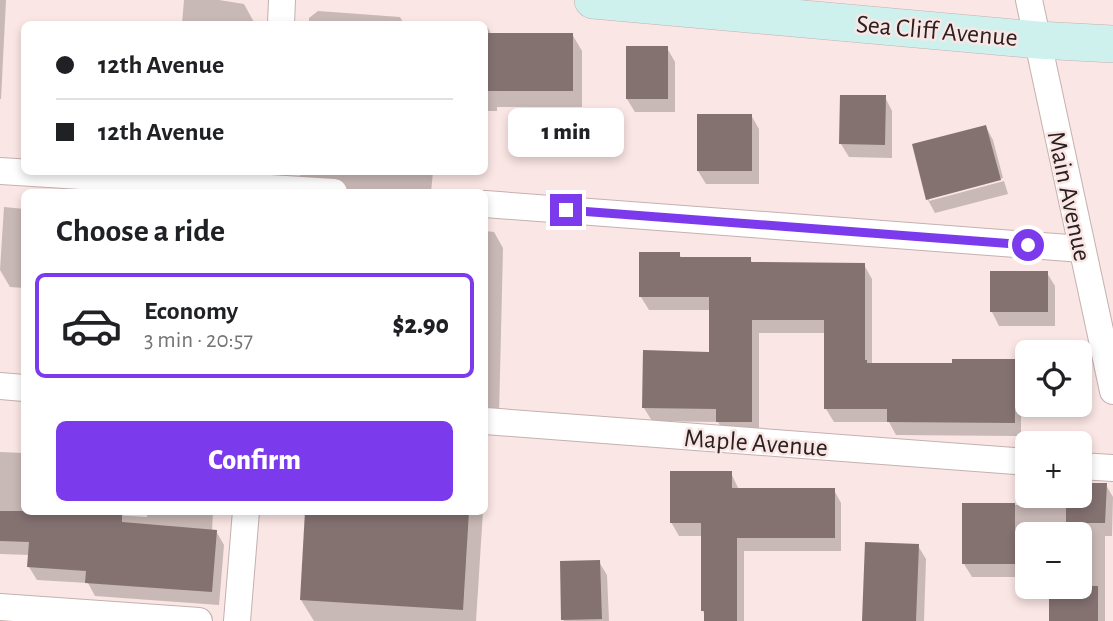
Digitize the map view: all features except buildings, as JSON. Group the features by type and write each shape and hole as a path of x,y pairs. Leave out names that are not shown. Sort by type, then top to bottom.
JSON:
{"street":[{"path":"281,21 282,0"},
{"name":"Sea Cliff Avenue","path":"593,0 1038,40 1113,44"},
{"name":"Main Avenue","path":"1029,0 1113,391"},
{"path":"0,171 21,172"},
{"path":"83,175 270,184 310,189"},
{"path":"488,204 1082,249"},
{"path":"0,386 21,388"},
{"name":"Maple Avenue","path":"488,421 1015,461"},
{"path":"1092,467 1113,468"},
{"path":"237,621 246,515"},
{"path":"0,607 200,621"}],"route":[{"path":"566,210 1028,245"}]}
